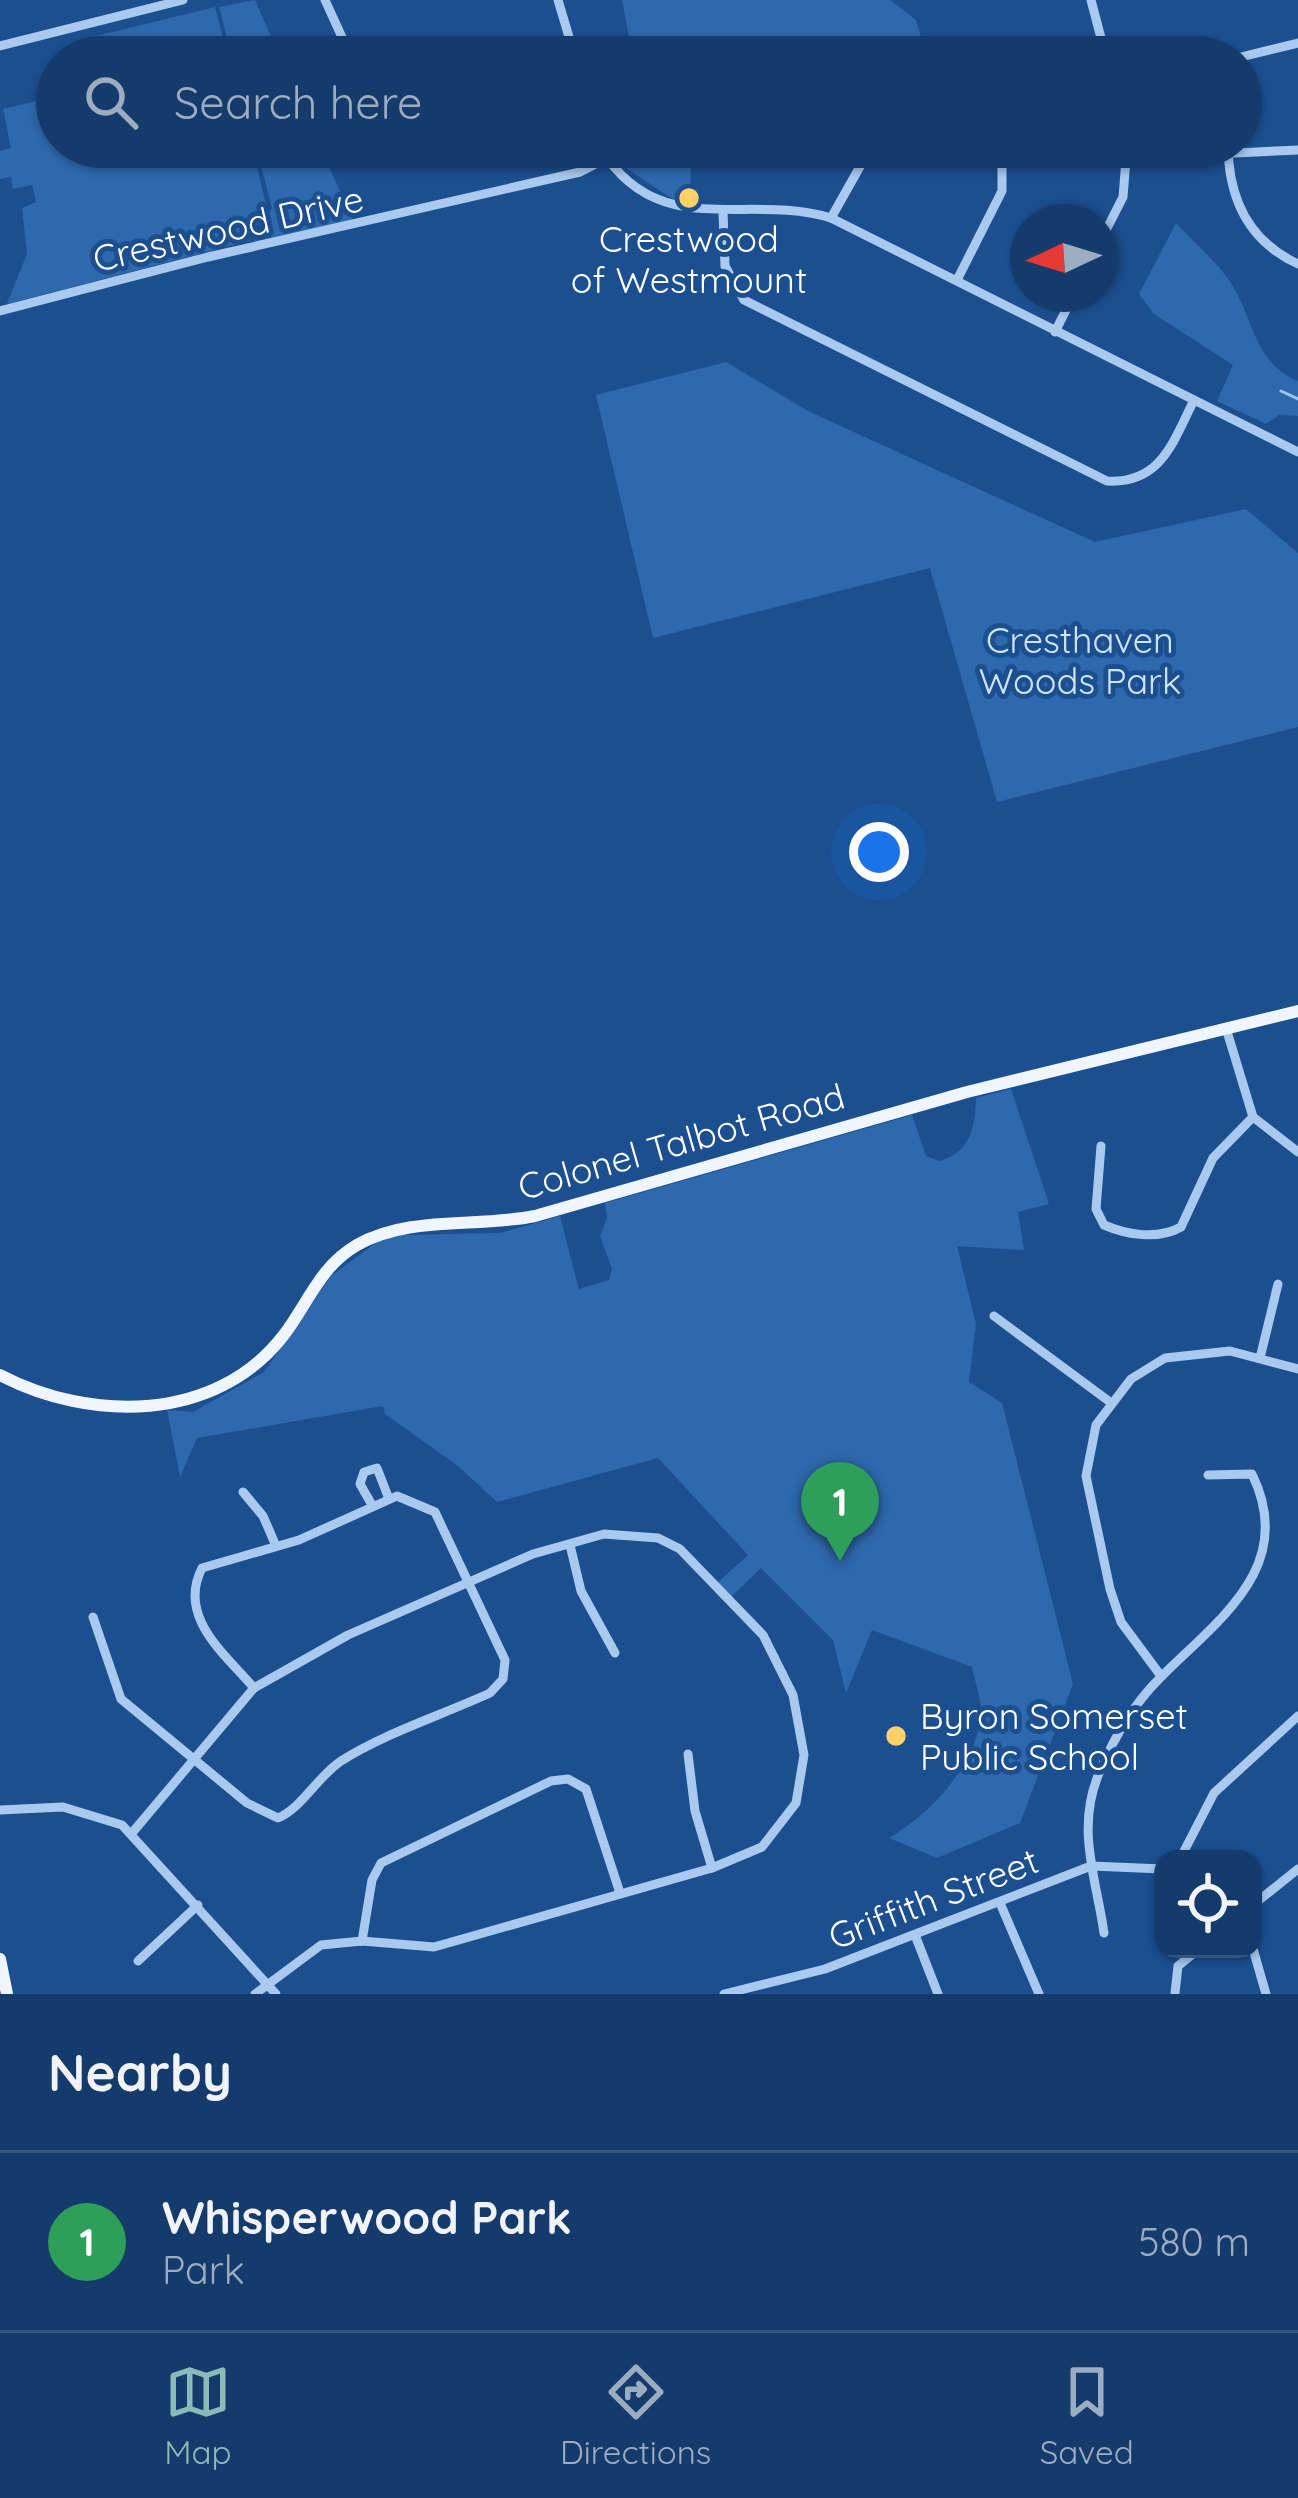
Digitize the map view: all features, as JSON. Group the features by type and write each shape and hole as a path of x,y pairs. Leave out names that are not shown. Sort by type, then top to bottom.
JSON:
{"main road":[{"name":"Colonel Talbot Road","path":"0,1376 72,1406 126,1411 182,1399 257,1365 283,1336 318,1277 371,1238 410,1227 535,1216 967,1092 1298,1012"},
{"path":"0,1959 7,1994"}],"street":[{"path":"40,36 183,0"},
{"path":"325,0 341,36"},
{"path":"558,0 569,36"},
{"path":"1091,0 1100,36"},
{"path":"0,46 36,37"},
{"path":"1262,52 1298,43"},
{"path":"1262,150 1298,150"},
{"name":"Crestwood Drive","path":"0,311 588,168"},
{"path":"617,168 660,201 723,212 785,206 831,218 1298,452"},
{"path":"831,218 859,168"},
{"path":"957,280 1002,191 1002,168"},
{"path":"1118,207 1126,168"},
{"path":"1231,168 1237,208 1276,254 1298,264"},
{"path":"723,212 725,266 744,300 1107,482 1128,482 1162,464 1194,400"},
{"path":"1055,332 1065,312"},
{"path":"1226,1028 1252,1118 1298,1152"},
{"path":"1101,1146 1096,1209 1104,1225 1120,1232 1162,1235 1181,1226 1213,1158 1252,1118"},
{"path":"1260,1358 1278,1284"},
{"path":"994,1316 1111,1402"},
{"path":"1161,1676 1121,1622 1086,1476 1088,1448 1111,1402 1130,1379 1165,1358 1212,1350 1298,1369"},
{"path":"372,1505 360,1484 364,1472 377,1468 389,1499"},
{"path":"1208,1475 1252,1474 1278,1498"},
{"path":"243,1492 263,1516 276,1546"},
{"path":"93,1617 121,1700 247,1803 278,1818 292,1811 318,1778 344,1759 490,1693 503,1679 505,1660 435,1512 416,1501 389,1499 276,1546 211,1563 195,1582 200,1625 254,1688"},
{"path":"132,1833 254,1688 348,1635 468,1581 569,1545 632,1534 680,1550 763,1635 782,1668 801,1730 804,1783 796,1803 762,1847 712,1868 434,1947 362,1941 321,1945 255,1994"},
{"path":"569,1545 580,1591 615,1653"},
{"path":"1104,1934 1091,1866 1088,1812 1099,1772 1126,1719 1161,1676 1245,1613"},
{"path":"1185,1850 1214,1793 1298,1716"},
{"path":"688,1754 695,1811 712,1868"},
{"path":"362,1941 372,1880 381,1863 551,1781 568,1779 586,1789 620,1894"},
{"path":"0,1810 63,1808 97,1814 132,1833 276,1994"},
{"name":"Griffith Street","path":"724,1994 825,1969 1091,1866 1154,1869"},
{"path":"1262,1898 1298,1869"},
{"path":"1000,1903 1039,1994"},
{"path":"138,1961 198,1905"},
{"path":"915,1935 938,1994"},
{"path":"1175,1993 1178,1966 1188,1958"},
{"path":"1256,1958 1266,1994"}],"green space":[{"path":"255,0 271,36 227,36 219,7"},
{"path":"622,0 890,0 916,20 921,36 629,36"},
{"path":"215,7 223,36 96,36"},
{"path":"36,101 36,168 257,168 267,208 249,241 7,304 27,254 22,208 36,202 32,185 13,189 11,177 0,179 0,151 11,148 3,109"},
{"path":"262,168 329,168 353,220 254,241 272,208"},
{"path":"626,168 691,168 689,210"},
{"path":"1176,223 1229,279 1273,364 1298,381 1298,416 1279,415 1266,424 1217,401 1233,365 1154,314 1139,294"},
{"name":"Cresthaven Woods Park","path":"726,362 810,412 1095,542 1246,509 1298,553 1298,727 997,802 930,568 653,638 596,395"},
{"path":"1011,1089 1049,1204 1018,1212 1024,1250 957,1246 976,1324 969,1382 1002,1403 1073,1684 1020,1823 937,1858 889,1838 933,1803 967,1758 982,1716 972,1667 872,1630 846,1693 833,1640 761,1568 730,1598 715,1585 748,1555 658,1458 497,1502 458,1466 385,1414 383,1406 197,1438 180,1477 167,1410 193,1412 264,1372 331,1276 377,1242 401,1235 500,1233 560,1216 579,1289 609,1280 612,1269 600,1236 607,1218 605,1203 912,1115 926,1156 939,1161 965,1145 976,1098"}],"waterway":[{"path":"1281,391 1298,399"}],"place":[{"name":"Crestwood of Westmount","path":"689,198"},
{"name":"Whisperwood Park","path":"840,1561"},
{"name":"Byron Somerset Public School","path":"896,1736"}]}
